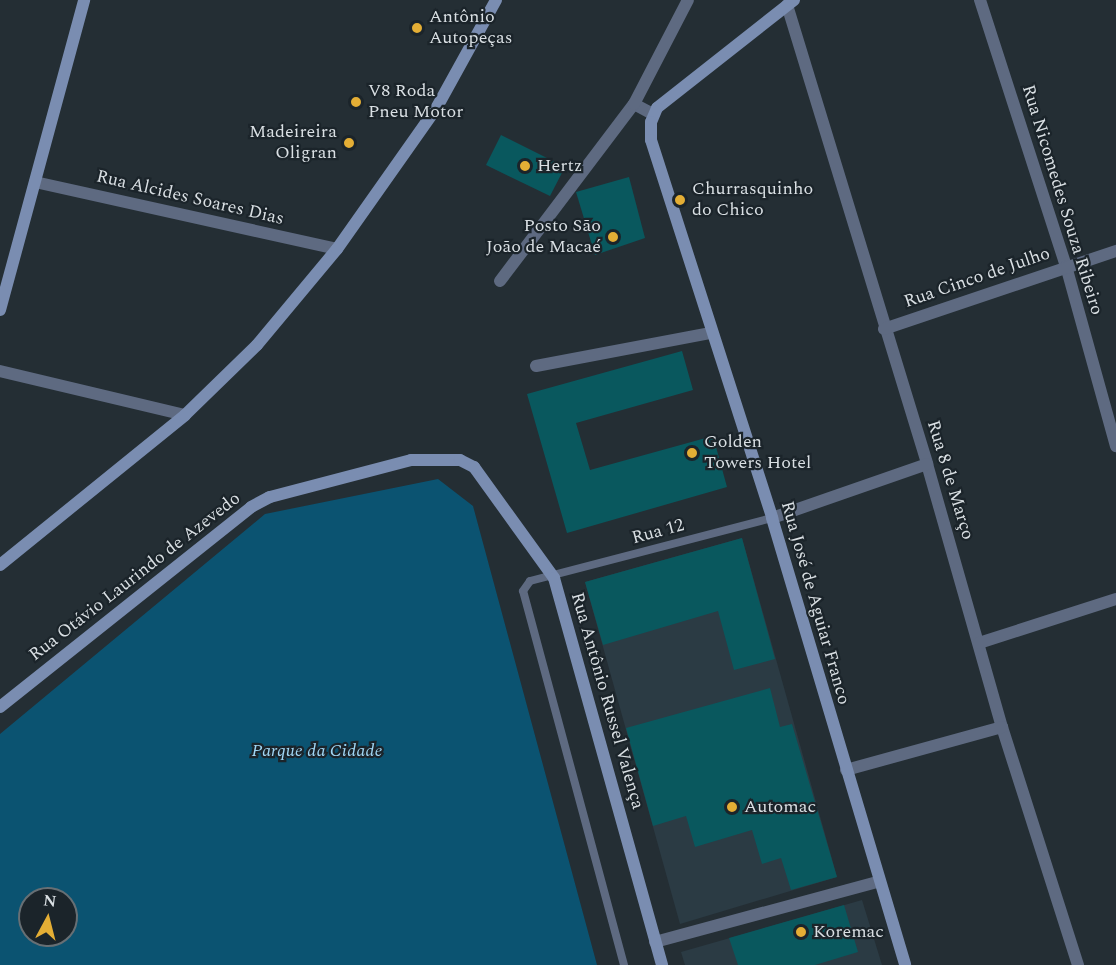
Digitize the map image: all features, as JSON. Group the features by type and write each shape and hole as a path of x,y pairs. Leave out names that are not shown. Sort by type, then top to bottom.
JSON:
{"main road":[{"path":"0,310 84,0"},
{"path":"0,565 185,415 257,345 337,249 437,107 496,0"},
{"path":"653,114 790,3"},
{"name":"Rua José de Aguiar Franco","path":"653,114 651,140 772,518 878,882 905,965"},
{"name":"Rua Otávio Laurindo de Azevedo","path":"0,707 251,507 270,497 411,460 460,460 474,467"},
{"name":"Rua Antônio Russel Valença","path":"474,467 554,578 662,965"}],"street":[{"path":"500,281 634,104 688,0"},
{"name":"Rua Nicomedes Souza Ribeiro","path":"980,0 1066,266 1112,420 1116,446"},
{"name":"Rua 8 de Março","path":"790,3 884,329 927,464 1002,727 1078,965"},
{"path":"634,104 653,114"},
{"name":"Rua Alcides Soares Dias","path":"35,182 337,249"},
{"name":"Rua Cinco de Julho","path":"884,329 1116,251"},
{"path":"536,366 711,333"},
{"path":"0,371 185,415"},
{"path":"772,518 927,464"},
{"path":"979,643 1116,599"},
{"path":"846,770 1002,727"},
{"path":"655,942 878,882"}],"lane":[{"name":"Rua 12","path":"624,965 572,761 523,591 530,581 554,578 772,518"}],"shaded area":[{"path":"742,538 837,877 680,924 585,582"},
{"name":"Koremac","path":"862,900 882,965 685,965 681,952"}],"green space":[{"name":"Parque da Cidade","path":"438,479 473,506 597,965 0,965 0,734 265,514"}],"building":[{"name":"Hertz","path":"501,135 565,167 550,196 486,165"},
{"path":"629,177 645,238 595,255 576,192"},
{"path":"682,351 693,390 576,423 590,470 713,436 727,487 567,533 527,394"},
{"path":"742,538 775,659 734,670 718,611 603,645 585,582"},
{"name":"Automac","path":"770,688 780,727 792,724 837,877 791,890 781,858 762,864 752,830 695,847 686,816 653,826 626,728"},
{"name":"Koremac","path":"844,905 858,952 815,965 738,965 729,938"}],"place":[{"name":"Antônio Autopeças","path":"417,28"},
{"name":"V8 Roda Pneu Motor","path":"356,102"},
{"name":"Madeireira Oligran","path":"349,143"},
{"name":"Hertz","path":"525,166"},
{"name":"Churrasquinho do Chico","path":"680,200"},
{"name":"Posto São João de Macaé","path":"613,237"},
{"name":"Golden Towers Hotel","path":"692,453"},
{"name":"Automac","path":"732,807"},
{"name":"Koremac","path":"801,932"}]}
